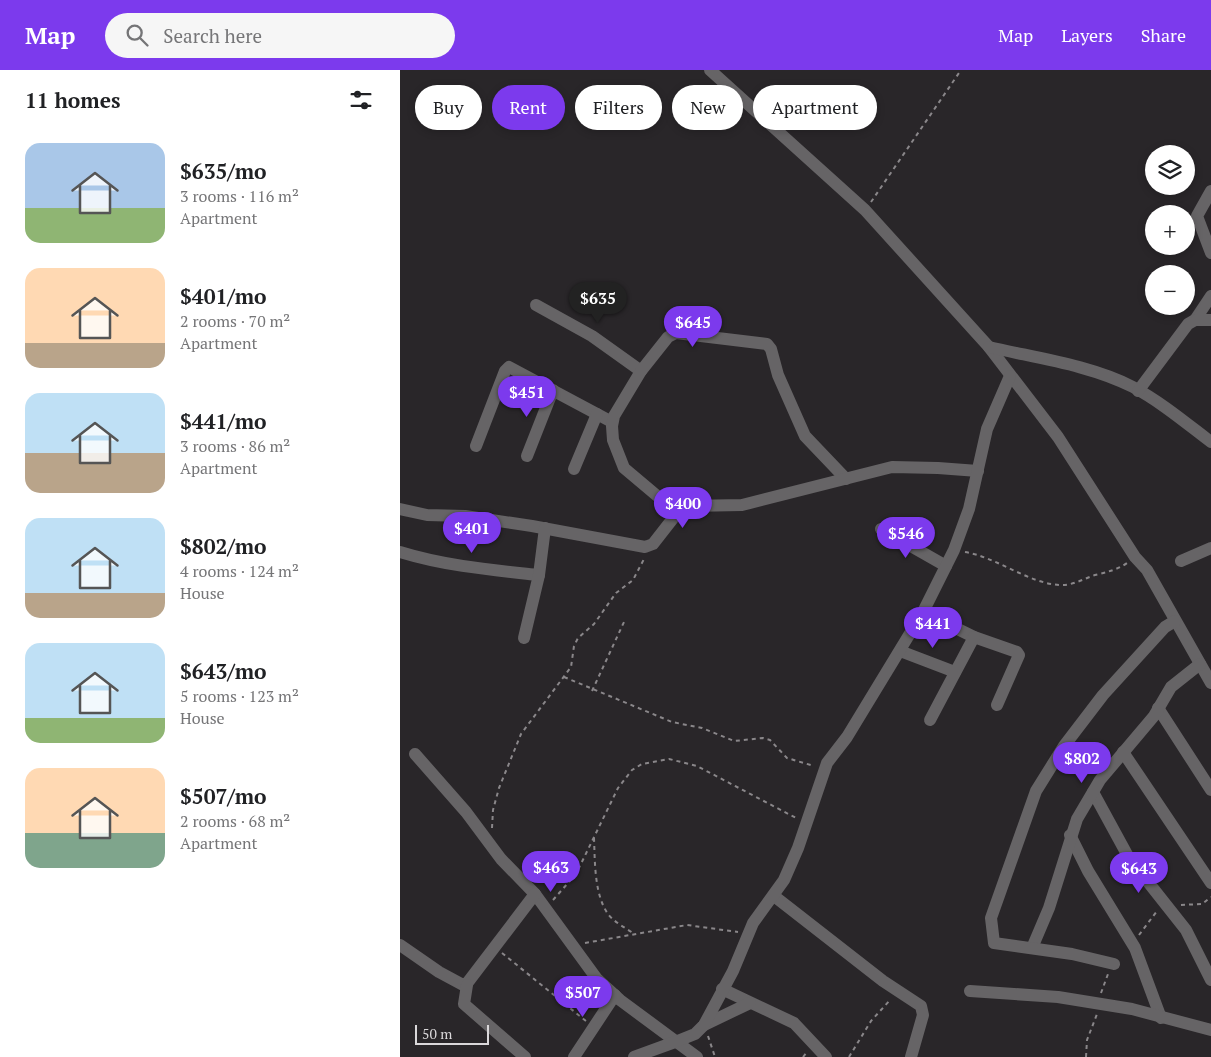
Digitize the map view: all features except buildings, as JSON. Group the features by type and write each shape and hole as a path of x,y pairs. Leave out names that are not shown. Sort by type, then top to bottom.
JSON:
{"street":[{"path":"710,70 865,210 989,347 1058,436 1135,557 1146,570 1211,683"},
{"path":"1211,191 1197,216 1211,253"},
{"path":"1138,391 1179,336 1195,320 1211,296"},
{"path":"536,305 592,336 641,371"},
{"path":"1195,320 1211,320"},
{"path":"846,479 805,436 778,376 771,350 767,344 676,333 668,337 641,371 612,422 612,431 618,454 630,476 662,500 677,500 698,504 742,505 846,479 904,467 978,471"},
{"path":"989,347 1090,372 1138,391 1211,442"},
{"path":"476,446 505,371 509,367 612,422"},
{"path":"706,1024 733,971 753,923 774,896 790,867 825,769 923,612 954,550 969,509 988,429 1010,376"},
{"path":"527,456 553,390"},
{"path":"574,469 597,414"},
{"path":"400,509 427,515 465,516 545,528 641,547 651,545 683,508 698,504"},
{"path":"524,638 539,575 545,528"},
{"path":"881,529 946,566"},
{"path":"1181,562 1211,548"},
{"path":"400,552 419,558 476,568 539,575"},
{"path":"923,612 974,637 999,645 1019,655 996,705"},
{"path":"1114,964 1072,954 994,944 991,922 1030,804 1064,746 1103,695 1165,627 1175,621"},
{"path":"930,720 974,637"},
{"path":"900,651 956,672"},
{"path":"1032,948 1049,908 1070,835 1077,819 1093,792 1158,708 1171,687 1200,664"},
{"path":"1158,708 1211,790"},
{"path":"1123,752 1211,883"},
{"path":"415,754 490,844 535,894 597,979 675,1042 697,1057"},
{"path":"1093,792 1129,858 1186,930 1211,980"},
{"path":"1070,835 1088,871 1132,943 1161,1018"},
{"path":"525,1057 464,1004 467,985 535,894"},
{"path":"774,896 898,992 922,1008 923,1015 911,1057"},
{"path":"400,945 439,972 461,985 467,985"},
{"path":"722,990 794,1023 826,1057"},
{"path":"970,991 1041,995 1132,1009 1211,1030"},
{"path":"574,1057 615,995"},
{"path":"634,1057 695,1034 706,1024 750,1002"}],"path":[{"path":"865,210 961,70"},
{"path":"490,844 493,810 512,755 522,734 564,678 570,667 574,646 578,638 594,624 616,593 633,580 651,545"},
{"path":"954,550 970,553 1010,567 1040,582 1058,585 1076,582 1113,571 1135,557"},
{"path":"592,691 624,622"},
{"path":"564,678 672,722 702,728 734,741 763,738 770,740 787,758 795,762 825,769"},
{"path":"546,909 576,874 618,788 632,770 651,760 669,759 697,766 807,823"},
{"path":"594,836 596,882 604,907 613,919 633,933"},
{"path":"1132,943 1157,911 1168,906 1202,904 1211,897"},
{"path":"573,947 633,933 687,925 748,934"},
{"path":"495,947 594,1027"},
{"path":"849,1057 871,1022 898,992"},
{"path":"1086,1057 1087,1040 1101,1005"},
{"path":"706,1024 709,1043 714,1057"}]}
